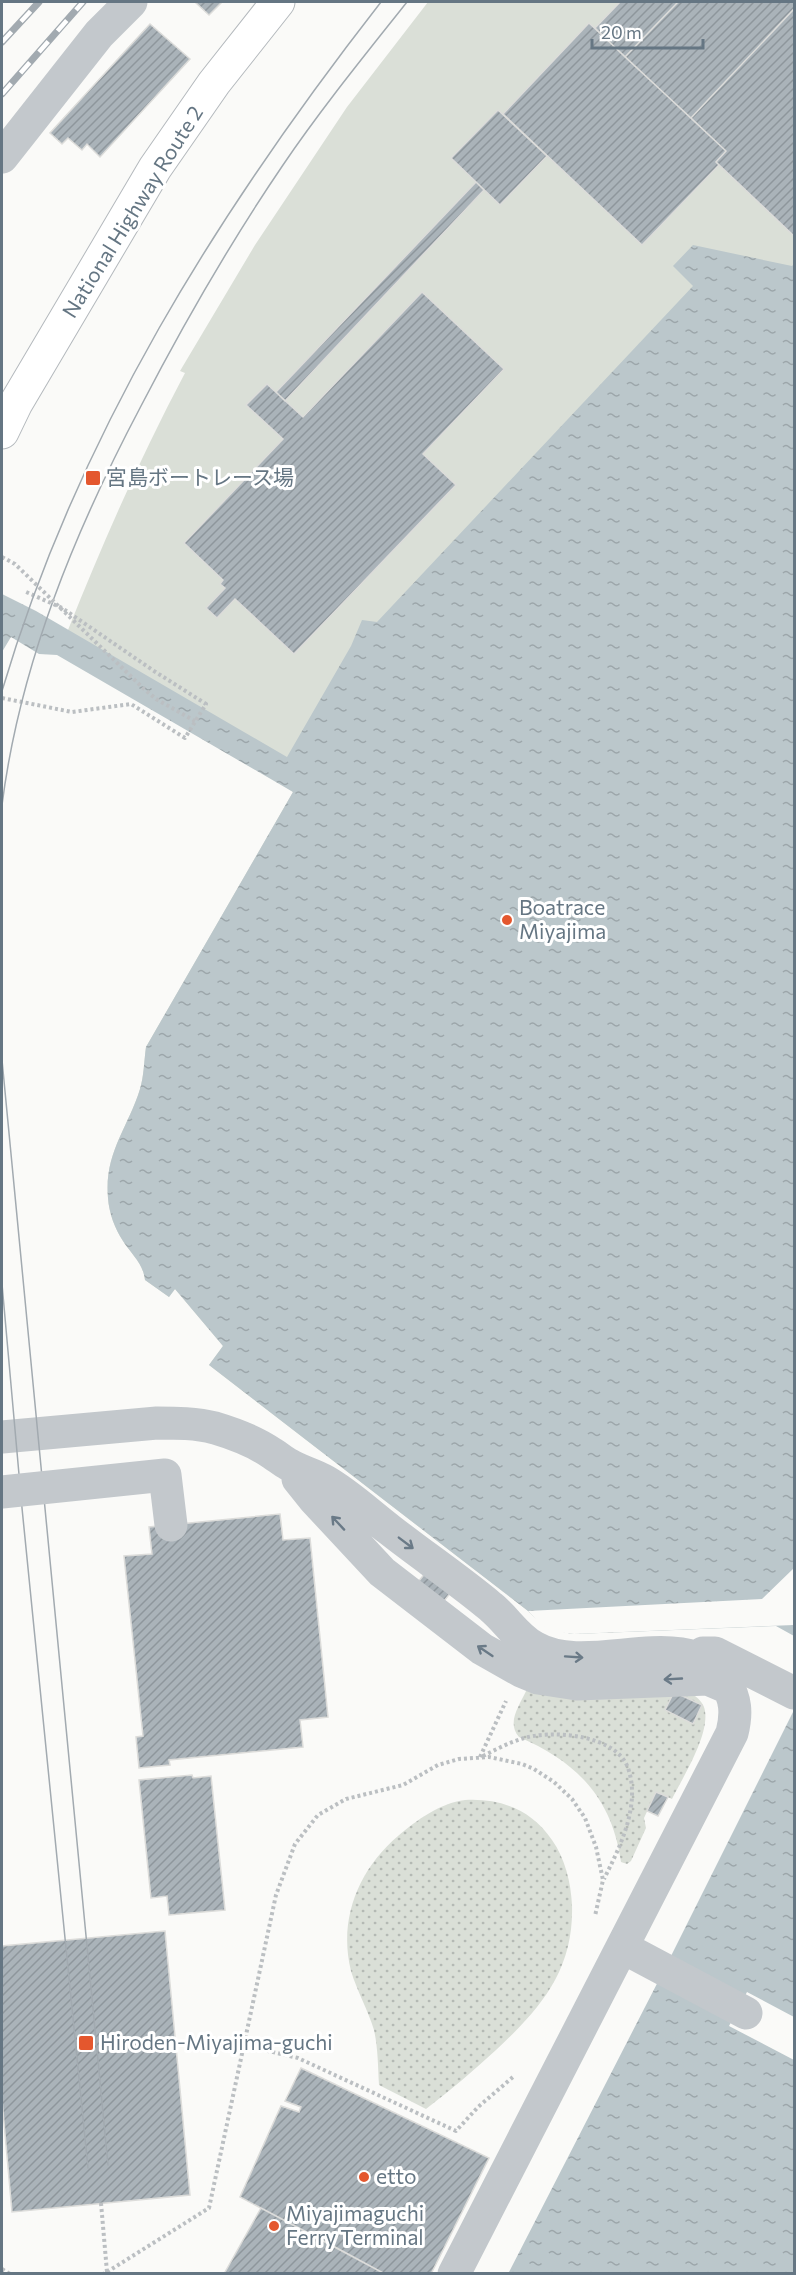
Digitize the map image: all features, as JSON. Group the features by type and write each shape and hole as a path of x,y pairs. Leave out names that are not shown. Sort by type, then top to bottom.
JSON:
{"highway":[{"name":"National Highway Route 2","path":"2,432 16,403 155,168 214,83 278,2"}],"street":[{"path":"2,157 99,34 131,2"},
{"path":"2,1437 157,1423 182,1423 213,1428 243,1438 272,1453 288,1465 325,1481 492,1608 520,1637 535,1648 556,1655 576,1658 715,1653 795,1693"},
{"path":"288,1465 314,1499 382,1572 482,1649 521,1671 538,1678 577,1684 708,1679 729,1688"},
{"path":"2,1492 165,1475 171,1525"},
{"path":"454,2274 732,1733 736,1717 735,1701 729,1688 720,1674 706,1661 683,1653"},
{"path":"622,1947 746,2013"}],"path":[{"path":"2,557 15,564 156,699 195,721"},
{"path":"2,698 72,711 130,704 185,738 206,704 62,608 24,591"},
{"path":"62,608 64,601"},
{"path":"479,1757 521,1671"},
{"path":"479,1757 522,1738 558,1735 594,1740 616,1751 628,1768 632,1789 631,1802 619,1848 603,1880 594,1919"},
{"path":"101,2203 105,2273 209,2208 276,1895 295,1844 318,1815 346,1799 403,1785 438,1765 459,1759 479,1757 511,1760 544,1775 563,1790 579,1809 591,1830 603,1880"},
{"path":"243,2045 298,2058 456,2132 478,2108 511,2080 516,2071"},
{"path":"2,2268 11,2273"}],"shaded area":[{"name":"Boatrace Miyajima","path":"428,2 794,2 794,1625 574,1634 543,1624 209,1365 223,1346 175,1289 169,1297 145,1280 140,1264 117,1231 110,1209 108,1182 110,1167 118,1141 140,1089 146,1047 293,792 68,630 123,500 185,373 180,371 255,245 347,107"},
{"path":"527,1689 695,1696 703,1704 705,1721 694,1756 672,1799 656,1792 644,1818 646,1828 631,1861 627,1864 621,1862 609,1819 600,1801 588,1785 558,1758 519,1737 515,1731 514,1719"},
{"path":"465,1800 491,1801 514,1808 535,1821 544,1830 557,1847 569,1880 572,1905 571,1928 561,1968 540,2003 496,2050 426,2109 379,2085 374,2030 351,1971 347,1933 355,1896 372,1864 384,1849 429,1813"}],"water":[{"name":"Boatrace Miyajima","path":"693,245 792,266 794,264 794,1636 776,1626 574,1634 548,1627 209,1365 223,1346 175,1289 169,1297 145,1280 140,1264 117,1231 109,1204 110,1167 118,1141 140,1089 146,1047 293,792 57,655 39,654 11,637 2,652 2,594 36,611 287,757 351,646 362,620 377,622 693,286 673,266"},
{"path":"794,1710 794,2273 508,2274 664,1970"}],"pier":[{"path":"794,1568 794,1625 574,1634 557,1632 542,1625 528,1611 762,1599"},
{"path":"747,1992 794,2017 794,2060 729,2026"}],"building":[{"path":"195,2 222,2 209,15"},
{"path":"620,2 678,2 625,57 595,28"},
{"path":"678,2 794,2 794,9 691,118 625,57"},
{"path":"794,9 794,236 716,162 726,151 691,118"},
{"path":"589,23 726,151 716,162 719,165 642,245 503,114"},
{"path":"150,24 190,59 100,157 87,144 82,150 68,138 62,144 50,133"},
{"path":"498,110 547,156 500,205 451,158"},
{"path":"476,182 484,190 285,401 276,392"},
{"path":"422,292 504,369 423,454 456,485 294,654 235,599 217,618 206,608 225,588 220,584 223,580 184,543 283,439 246,405 267,384 303,417"},
{"path":"280,1514 283,1540 310,1538 328,1717 300,1720 303,1747 169,1760 170,1765 139,1768 136,1737 143,1736 124,1556 152,1554 149,1527"},
{"path":"426,1572 452,1591 440,1606 415,1586"},
{"path":"674,1692 702,1705 693,1724 665,1710"},
{"path":"192,1775 193,1778 211,1776 225,1910 169,1915 167,1896 151,1898 139,1780"},
{"path":"656,1792 668,1797 658,1816 647,1811"},
{"path":"165,1931 190,2195 12,2212 2,2100 2,1946"},
{"name":"etto","path":"301,2068 489,2158 431,2274 385,2274 240,2197 281,2106 299,2112 301,2107 285,2101"},
{"name":"Miyajimaguchi Ferry Terminal","path":"261,2208 335,2247 385,2274 224,2274"}],"tram line":[{"path":"2,691 33,596 70,504 112,415 159,328 209,244 264,162 321,81 381,2"},
{"path":"2,805 10,752 36,650 73,550 117,453 191,314 263,194 312,123 407,2"},
{"path":"2,1060 108,2165"},
{"path":"2,1284 88,2168"}],"railway":[{"path":"2,42 39,2"},
{"path":"2,94 83,2"}],"place":[{"name":"宮島ボートレース場","path":"93,478"},
{"name":"Boatrace Miyajima","path":"507,920"},
{"name":"Hiroden-Miyajima-guchi","path":"86,2043"},
{"name":"etto","path":"364,2177"},
{"name":"Miyajimaguchi Ferry Terminal","path":"274,2226"}]}
